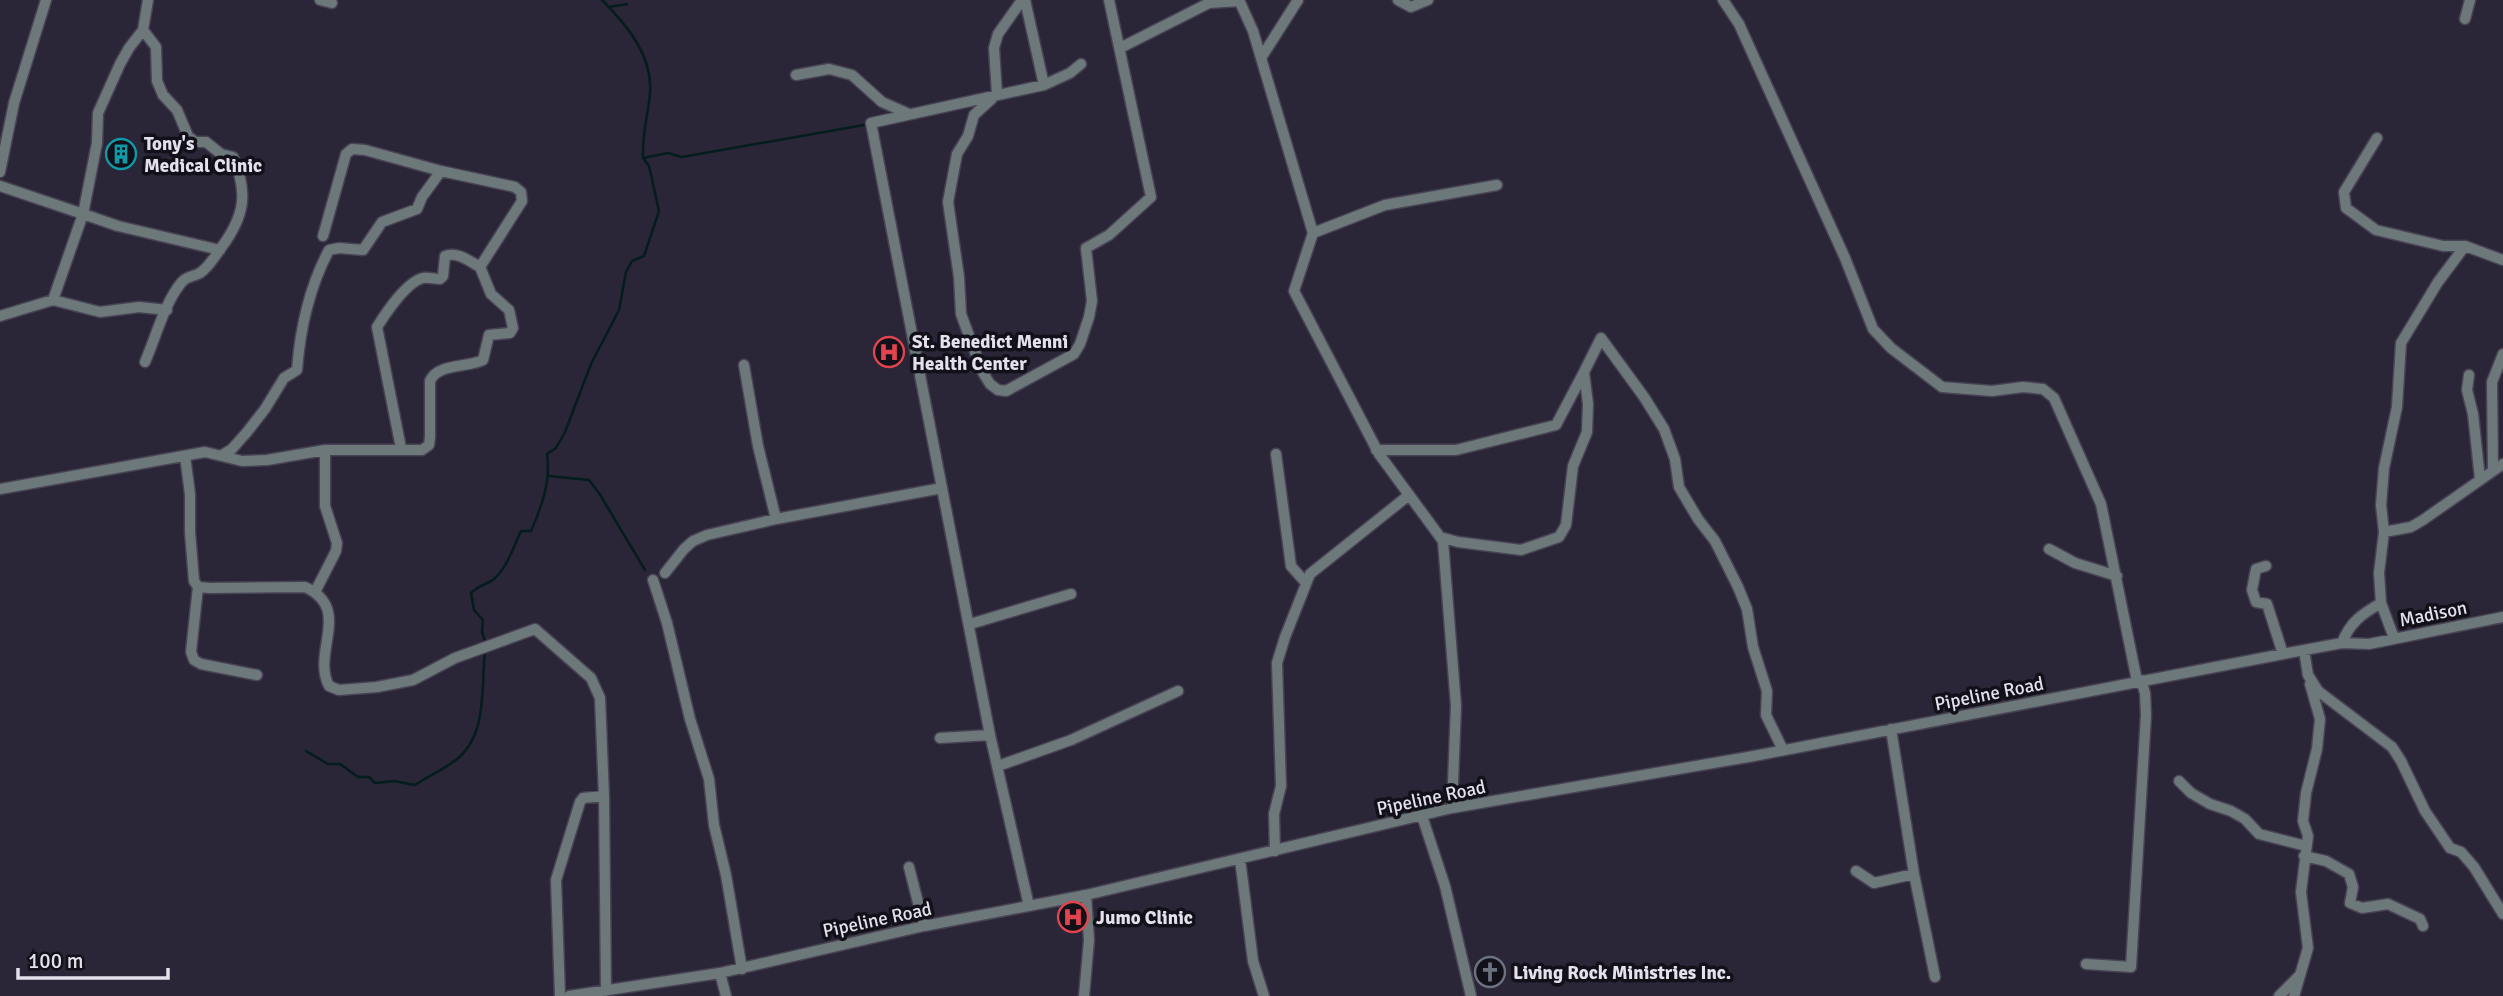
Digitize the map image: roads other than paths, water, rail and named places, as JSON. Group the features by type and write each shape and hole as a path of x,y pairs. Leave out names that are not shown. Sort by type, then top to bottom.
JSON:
{"street":[{"path":"0,172 14,103 46,0"},
{"path":"53,300 83,214 97,143 98,113 124,56 143,30 148,0"},
{"path":"320,0 332,3"},
{"path":"1024,0 1044,85"},
{"path":"997,94 994,48 998,34 1024,0"},
{"path":"997,94 974,115 968,136 957,155 948,202 959,277 961,314 982,371 990,384 998,390 1006,391 1074,354 1089,317 1092,301 1086,248 1109,235 1151,197 1109,0"},
{"path":"1261,58 1298,0"},
{"path":"1398,0 1411,7 1428,0"},
{"path":"1723,0 1739,24 1845,258 1873,329 1891,348 1942,387 1993,391 2023,387 2043,389 2054,398 2101,504 2139,680 2145,693 2146,715 2131,967 2086,964"},
{"path":"2465,19 2470,0"},
{"path":"1120,48 1209,3 1239,1 1253,31 1313,233 1294,291 1376,450 1443,541 1456,706 1452,808"},
{"path":"143,30 156,47 157,81 163,95 177,110 188,136 195,142 206,142 217,152 230,155 235,160 243,200 240,218 220,250 201,273 184,279 167,310 145,362"},
{"path":"1029,906 990,735 871,123 1044,85 1081,64"},
{"path":"796,75 829,69 852,75 882,102 909,114"},
{"path":"2377,138 2344,192 2346,208 2376,230 2442,246 2465,246 2503,260"},
{"path":"323,236 346,154 352,149 365,150 441,171 515,187 521,192 522,201 480,267"},
{"path":"222,456 247,432 284,378 297,370 299,344 311,296 329,250 363,250 382,222 417,209 422,197 441,171"},
{"path":"1313,233 1385,205 1497,185"},
{"path":"0,187 118,226 220,250"},
{"path":"2394,638 2381,603 2379,573 2384,533 2381,505 2383,477 2397,407 2402,343 2438,282 2465,246"},
{"path":"0,489 205,452 242,461 267,460 325,450 422,450 429,444 430,382 433,375 445,369 483,360 489,335 510,333 513,328 509,310 491,294 480,267 460,256 445,256 443,276 440,279 422,278 413,283 388,309 377,327 401,449"},
{"path":"0,316 53,300 100,313 139,307 167,310"},
{"path":"1376,450 1456,450 1556,425 1601,338 1664,429 1675,459 1679,486 1698,519 1715,541 1747,610 1753,647 1768,691 1766,715 1783,750"},
{"path":"2384,533 2411,527 2444,508 2498,468 2491,383 2503,354"},
{"path":"744,365 758,446 776,519"},
{"path":"1440,537 1521,550 1559,537 1566,525 1573,466 1587,432 1588,404 1584,372"},
{"path":"2469,375 2467,390 2473,414 2480,479"},
{"path":"315,592 336,551 337,543 325,506 325,450"},
{"path":"1276,454 1291,566 1306,583"},
{"path":"185,456 190,494 192,574 198,587 191,652 194,660 201,664 257,675"},
{"path":"665,573 694,541 736,527 942,488"},
{"path":"1275,851 1273,814 1281,786 1278,663 1284,637 1310,574 1409,495"},
{"path":"2419,533 2423,520"},
{"path":"1443,556 1458,542"},
{"path":"2049,549 2075,562 2117,576"},
{"path":"2266,566 2256,569 2252,590 2256,602 2267,604 2283,654"},
{"path":"653,580 709,779 714,825 726,875 741,969"},
{"path":"198,587 305,587 315,592 326,603 328,614 326,678 329,686 339,690 377,687 413,680 455,658 536,629 591,678 600,698 606,991"},
{"path":"970,624 1071,594"},
{"path":"2342,643 2348,628 2358,616 2381,603"},
{"name":"Madison","path":"2342,643 2369,644 2503,617"},
{"name":"Pipeline Road","path":"569,996 720,974 924,926 1086,895 1452,808 1611,782 2011,708 2139,680 2342,643"},
{"path":"2294,996 2308,948 2301,892 2308,836 2304,821 2319,719 2304,650"},
{"path":"2308,675 2318,691 2392,747 2425,811 2450,848 2461,852 2474,866 2503,914"},
{"path":"998,766 1071,740 1178,691"},
{"path":"1891,729 1914,874 1935,977"},
{"path":"940,738 990,735"},
{"path":"2179,781 2191,793 2210,804 2245,819 2259,834 2305,851 2349,874 2353,887 2350,903 2362,908 2388,904 2420,919 2423,926"},
{"path":"560,996 556,880 580,802 583,799 604,796"},
{"path":"1422,816 1448,898 1471,996"},
{"path":"1240,859 1253,961 1264,996"},
{"path":"909,867 924,926"},
{"path":"1856,871 1874,883 1914,874"},
{"path":"1084,996 1088,951 1086,895"},
{"path":"720,974 726,996"},
{"path":"2279,996 2299,976"}],"waterway":[{"path":"602,0 637,42 647,66 650,93 643,158 668,153 682,157 864,125"},
{"path":"609,7 627,4"},
{"path":"486,644 482,632 483,620 474,610 471,593 499,574 521,531 531,531 545,493 547,454 556,448 565,432 591,364 619,310 626,272 632,261 644,256 659,211 649,166 643,158"},
{"path":"549,476 589,480 645,570"},
{"path":"306,751 328,764 340,764 358,777 369,777 375,783 394,781 415,785 457,759 474,736 481,709 485,651"}],"place":[{"name":"Tony's Medical Clinic","path":"121,154"},
{"name":"St. Benedict Menni Health Center","path":"889,352"},
{"name":"Jumo Clinic","path":"1073,917"},
{"name":"Living Rock Ministries Inc.","path":"1490,972"}]}
